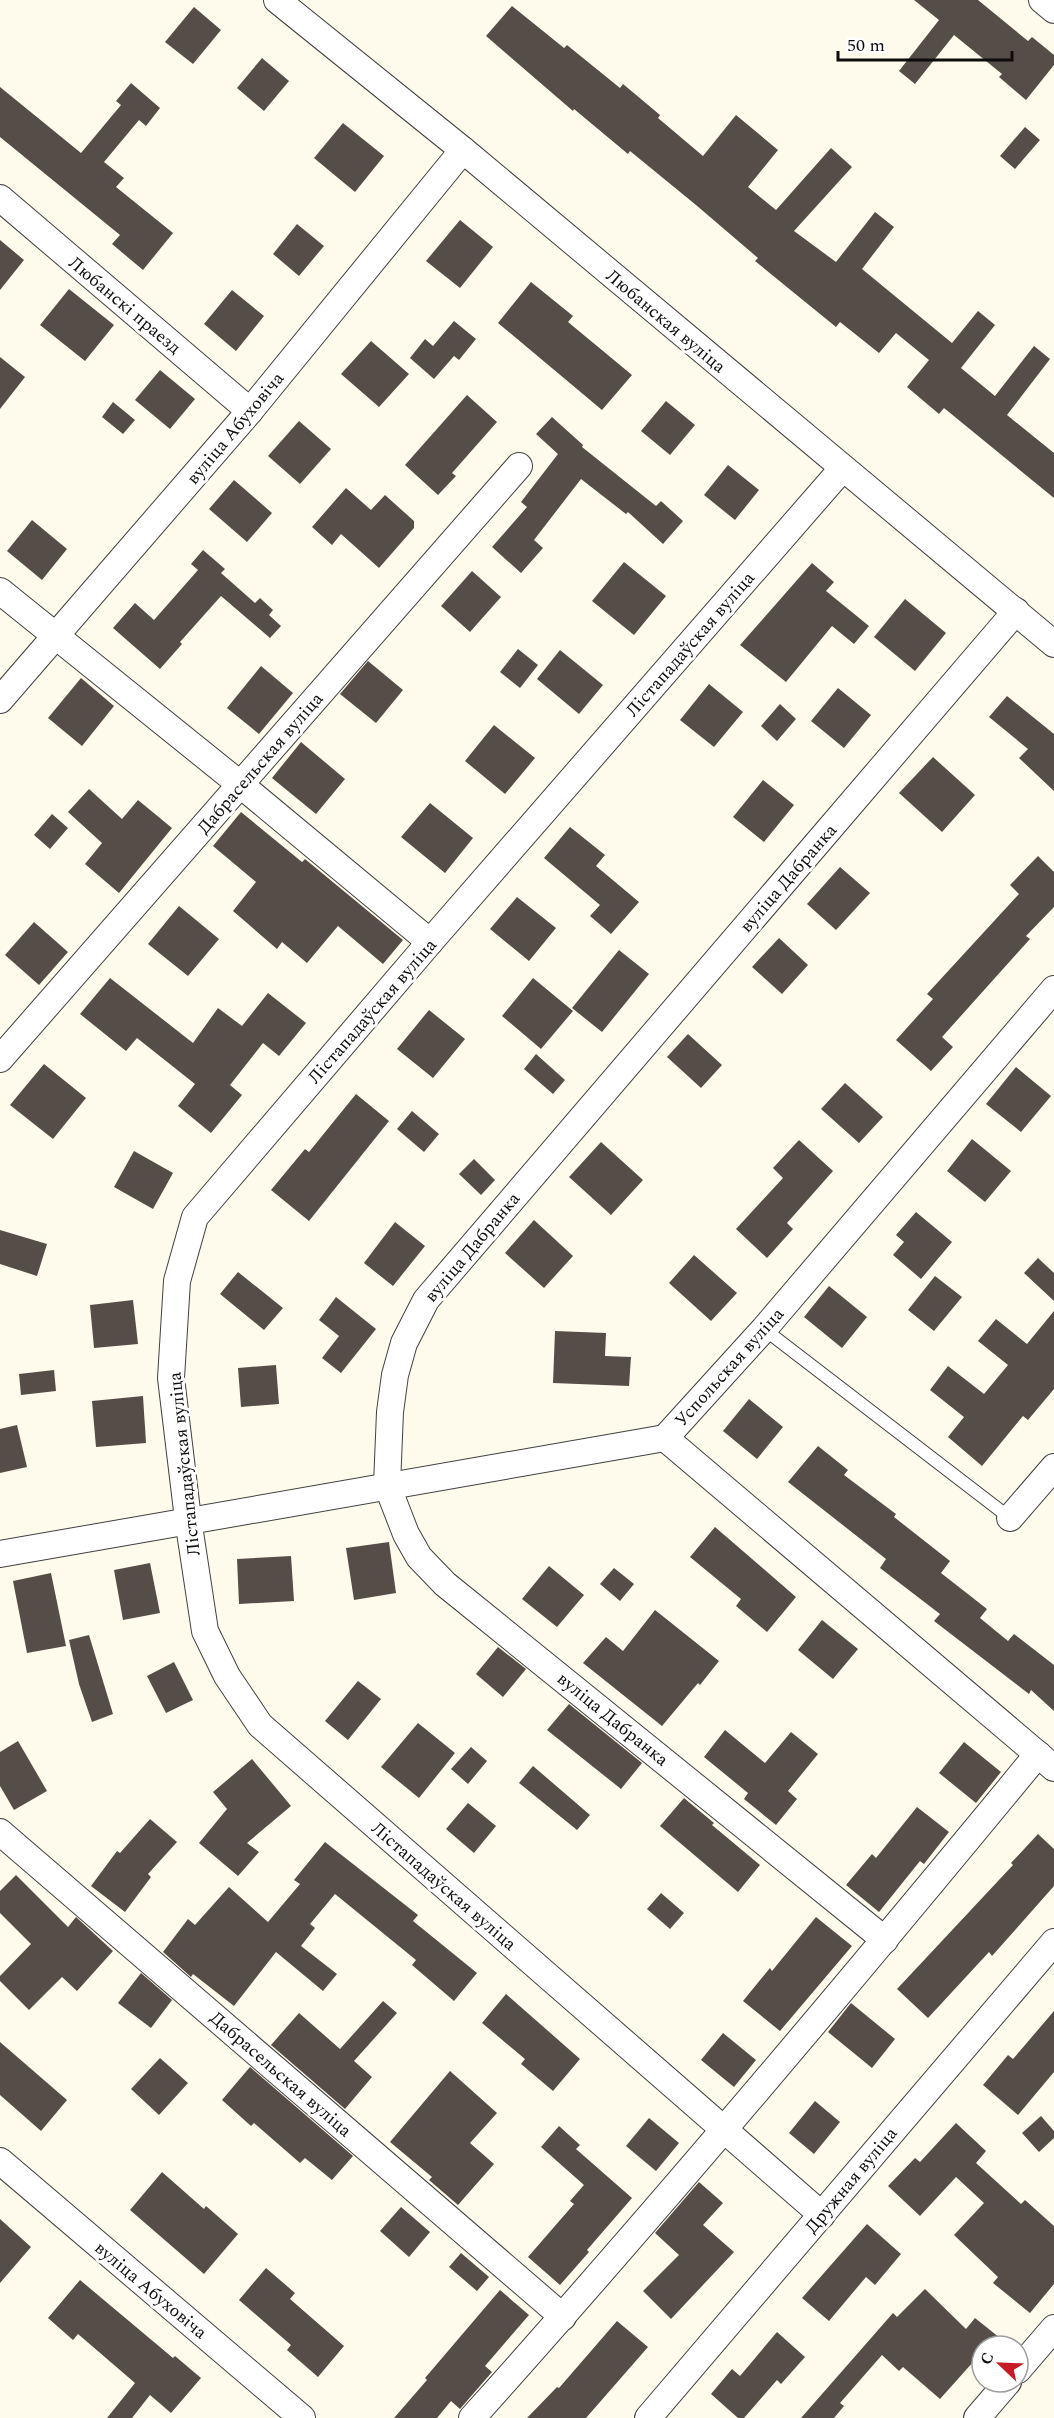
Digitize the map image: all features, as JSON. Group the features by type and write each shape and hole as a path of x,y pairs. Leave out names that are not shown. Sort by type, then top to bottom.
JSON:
{"street":[{"name":"Любанская вуліца","path":"277,0 463,150 1054,644"},
{"path":"1042,0 1054,10"},
{"name":"вуліца Абуховіча","path":"0,700 250,411 463,150"},
{"name":"Любанскі праезд","path":"0,198 250,411"},
{"name":"Дабрасельская вуліца","path":"0,1059 519,466"},
{"name":"Лістападаўская вуліца","path":"822,2215 260,1725 227,1676 205,1631 188,1520 171,1378 177,1281 195,1217 430,942 842,469"},
{"path":"0,591 241,785 430,942"},
{"name":"вуліца Дабранка","path":"885,1940 445,1584 419,1557 406,1534 387,1485 390,1412 395,1375 404,1342 426,1300 1016,611"},
{"name":"Успольская вуліца","path":"1046,1761 665,1437 764,1329 1054,989"},
{"path":"0,1554 665,1437"},
{"path":"1010,1518 1054,1467"},
{"path":"472,2418 563,2317 885,1940 1046,1761"},
{"name":"Дабрасельская вуліца","path":"0,1832 563,2317"},
{"name":"Дружная вуліца","path":"648,2418 1054,1942"},
{"name":"вуліца Абуховіча","path":"0,2161 302,2418"},
{"path":"1030,2356 1054,2328"},
{"path":"978,2418 998,2394"}],"lane":[{"path":"764,1329 1010,1518"}],"building":[{"path":"914,0 978,0 1028,41 1032,37 1054,55 1054,65 1026,100 999,77 1002,74 954,35 915,84 899,71 939,20"},
{"path":"512,6 564,48 567,45 620,88 623,84 660,115 658,118 703,156 736,115 778,150 748,187 776,210 831,148 852,167 794,231 836,262 875,212 894,227 862,269 952,343 978,311 995,325 961,368 995,396 1034,346 1050,359 1007,415 1054,453 1054,498 944,408 939,414 907,387 929,360 896,333 879,353 840,322 836,327 755,261 758,258 696,205 630,151 628,154 574,109 573,111 486,36"},
{"path":"194,7 221,30 193,64 165,42"},
{"path":"262,58 289,81 264,111 237,88"},
{"path":"131,83 160,108 146,126 139,120 104,162 124,178 116,187 173,233 143,270 112,244 120,235 0,137 0,87 81,153 121,105 116,101"},
{"path":"343,123 384,156 355,192 314,158"},
{"path":"1025,127 1040,140 1015,169 1000,156"},
{"path":"460,220 493,247 460,288 426,261"},
{"path":"297,224 324,246 299,276 273,254"},
{"path":"0,240 24,260 0,290"},
{"path":"531,282 573,316 568,322 632,375 602,410 498,323"},
{"path":"69,289 114,325 85,361 40,325"},
{"path":"232,290 264,316 236,351 204,324"},
{"path":"454,321 476,339 459,360 454,356 434,379 410,358 425,339 433,346"},
{"path":"371,341 409,374 379,407 341,374"},
{"path":"0,357 25,377 0,409"},
{"path":"160,370 195,399 170,429 135,400"},
{"path":"467,395 497,422 452,473 456,476 438,495 405,465"},
{"path":"666,401 695,425 670,455 641,431"},
{"path":"113,402 135,420 123,434 102,417"},
{"path":"552,417 583,445 582,447 656,506 661,501 683,521 663,544 628,512 626,514 581,479 534,540 543,548 521,573 492,547 527,507 521,502 558,454 536,434"},
{"path":"299,421 331,449 300,484 268,456"},
{"path":"728,465 759,490 735,520 704,495"},
{"path":"234,480 272,513 247,542 209,509"},
{"path":"346,488 371,510 385,495 414,521 414,528 379,568 341,534 332,545 312,527"},
{"path":"32,520 67,549 42,580 7,551"},
{"path":"203,550 225,569 221,573 255,603 260,598 273,610 269,615 281,626 270,638 221,596 180,642 182,644 160,669 113,628 135,603 154,620 198,570 191,564"},
{"path":"624,562 666,596 634,635 592,601"},
{"path":"812,563 834,582 826,591 869,626 854,644 832,626 786,682 740,645"},
{"path":"472,571 501,597 470,632 441,606"},
{"path":"905,599 946,633 915,671 874,637"},
{"path":"518,649 538,665 520,688 500,672"},
{"path":"560,650 603,685 579,714 537,679"},
{"path":"368,661 403,690 376,723 340,694"},
{"path":"261,666 293,693 259,734 227,708"},
{"path":"81,678 114,706 82,746 48,718"},
{"path":"709,684 743,712 714,747 680,720"},
{"path":"838,688 871,715 844,748 811,721"},
{"path":"1007,696 1054,734 1054,791 1019,758 1028,749 989,717"},
{"path":"780,704 796,719 777,741 761,726"},
{"path":"494,725 535,758 505,794 465,761"},
{"path":"301,742 345,779 316,814 272,778"},
{"path":"933,757 975,795 942,832 899,793"},
{"path":"763,780 794,805 764,842 733,817"},
{"path":"89,789 122,819 138,800 172,828 119,893 85,864 102,843 68,812"},
{"path":"430,803 473,838 445,873 401,837"},
{"path":"241,812 302,862 305,859 403,940 383,964 338,926 307,963 282,942 277,949 233,911 256,882 213,846"},
{"path":"52,814 68,828 50,849 34,835"},
{"path":"570,827 605,855 596,866 639,902 611,934 590,916 600,905 544,858"},
{"path":"1038,856 1054,872 1054,907 1026,936 1030,939 942,1037 953,1047 931,1071 896,1040 933,999 927,994 1019,894 1010,885"},
{"path":"840,867 870,893 836,930 807,904"},
{"path":"517,897 556,928 529,961 490,929"},
{"path":"179,906 219,939 188,976 148,944"},
{"path":"34,922 68,952 39,985 5,955"},
{"path":"779,938 808,965 782,994 752,967"},
{"path":"619,950 649,974 602,1032 572,1008"},
{"path":"110,978 193,1043 218,1008 242,1026 268,993 306,1023 279,1056 263,1043 230,1085 242,1095 211,1133 178,1106 195,1084 137,1038 126,1051 80,1014"},
{"path":"533,978 573,1011 541,1049 502,1016"},
{"path":"429,1010 465,1039 433,1078 397,1049"},
{"path":"688,1034 722,1065 701,1088 667,1057"},
{"path":"536,1054 565,1080 553,1094 524,1069"},
{"path":"44,1064 86,1098 53,1139 10,1105"},
{"path":"1016,1067 1051,1096 1021,1132 986,1104"},
{"path":"845,1083 883,1117 859,1143 821,1109"},
{"path":"356,1094 389,1121 309,1221 271,1190 305,1149 309,1152"},
{"path":"412,1111 439,1134 424,1152 397,1129"},
{"path":"972,1139 1011,1171 985,1202 947,1171"},
{"path":"799,1140 833,1171 787,1223 793,1229 767,1258 736,1229 783,1178 773,1168"},
{"path":"601,1142 643,1180 611,1215 569,1177"},
{"path":"134,1151 173,1173 153,1209 114,1187"},
{"path":"474,1159 495,1180 481,1195 459,1174"},
{"path":"916,1212 952,1242 921,1279 893,1255 904,1242 896,1235"},
{"path":"534,1220 573,1256 544,1288 505,1253"},
{"path":"395,1222 425,1246 393,1286 364,1263"},
{"path":"0,1230 47,1244 37,1276 0,1264"},
{"path":"694,1255 737,1293 711,1321 669,1283"},
{"path":"1038,1258 1054,1273 1054,1301 1024,1273"},
{"path":"238,1272 283,1308 264,1330 220,1294"},
{"path":"935,1276 962,1297 934,1331 908,1310"},
{"path":"829,1286 867,1317 842,1348 804,1317"},
{"path":"336,1297 376,1329 341,1373 322,1358 339,1336 319,1320"},
{"path":"133,1300 138,1344 94,1348 90,1305"},
{"path":"1054,1311 1054,1389 1028,1420 1023,1416 982,1466 948,1437 964,1417 930,1390 948,1366 984,1394 1008,1365 978,1341 996,1319 1027,1344"},
{"path":"555,1331 606,1333 605,1356 631,1357 629,1386 553,1383"},
{"path":"276,1365 279,1404 241,1407 238,1368"},
{"path":"54,1370 56,1391 21,1395 19,1374"},
{"path":"143,1396 146,1443 96,1447 92,1401"},
{"path":"749,1399 783,1427 757,1459 723,1431"},
{"path":"17,1425 27,1467 0,1473 0,1429"},
{"path":"818,1446 848,1470 844,1475 896,1514 894,1517 950,1561 941,1573 987,1609 980,1618 1008,1641 1014,1634 1054,1665 1054,1711 1031,1690 1029,1694 934,1621 940,1614 880,1568 886,1559 788,1482"},
{"path":"715,1527 796,1597 767,1632 736,1606 741,1599 690,1557"},
{"path":"389,1542 396,1593 354,1600 346,1548"},
{"path":"291,1556 294,1601 239,1604 237,1559"},
{"path":"150,1563 160,1613 123,1620 114,1570"},
{"path":"549,1566 584,1595 557,1627 522,1599"},
{"path":"614,1568 634,1584 620,1601 600,1584"},
{"path":"51,1573 66,1646 27,1653 13,1581"},
{"path":"655,1610 719,1661 662,1726 583,1663 606,1637 623,1651"},
{"path":"822,1620 858,1649 833,1679 798,1650"},
{"path":"89,1635 113,1714 92,1722 79,1684 69,1640"},
{"path":"498,1647 526,1669 503,1697 476,1674"},
{"path":"174,1662 193,1700 166,1713 147,1676"},
{"path":"358,1681 381,1699 348,1740 325,1721"},
{"path":"569,1704 642,1763 621,1789 547,1730"},
{"path":"418,1723 455,1753 419,1798 381,1767"},
{"path":"725,1730 765,1763 791,1732 818,1754 788,1791 797,1799 776,1825 744,1799 748,1793 704,1757"},
{"path":"18,1741 47,1791 14,1810 0,1786 0,1752"},
{"path":"964,1742 1001,1772 976,1803 939,1773"},
{"path":"471,1747 487,1761 468,1784 451,1769"},
{"path":"252,1759 291,1806 247,1843 259,1852 238,1876 199,1843 227,1809 213,1792"},
{"path":"533,1766 590,1815 577,1830 519,1783"},
{"path":"684,1798 760,1865 738,1892 660,1826"},
{"path":"468,1803 496,1826 474,1853 446,1829"},
{"path":"917,1807 949,1832 924,1864 920,1861 879,1912 846,1885 872,1854 876,1858"},
{"path":"150,1819 177,1842 148,1874 151,1877 125,1912 91,1886 117,1851 120,1853"},
{"path":"1038,1834 1054,1849 1054,1886 992,1956 989,1952 928,2018 897,1989 1013,1865 1011,1863"},
{"path":"325,1842 418,1915 413,1921 477,1973 454,2001 412,1965 416,1960 335,1894 310,1924 315,1928 301,1946 337,1974 323,1991 276,1952 234,2006 193,1974 191,1977 163,1952 188,1919 195,1925 229,1887 268,1922 300,1884 294,1880"},
{"path":"16,1875 68,1927 76,1917 113,1951 77,1991 62,1977 29,2010 0,1981 0,1976 31,1944 0,1913 0,1891"},
{"path":"661,1893 684,1913 670,1929 647,1909"},
{"path":"816,1917 852,1946 780,2031 743,2001 770,1968 772,1971"},
{"path":"141,1973 172,2000 151,2028 118,2003"},
{"path":"506,1994 580,2059 553,2091 521,2064 525,2059 482,2023"},
{"path":"383,2001 397,2013 354,2061 372,2077 345,2109 271,2045 299,2013 340,2049"},
{"path":"851,2003 895,2039 872,2068 828,2032"},
{"path":"1054,2011 1054,2072 1018,2115 983,2085 1008,2055 1013,2059"},
{"path":"723,2033 756,2060 734,2087 701,2060"},
{"path":"0,2042 67,2100 41,2131 0,2095"},
{"path":"160,2058 188,2083 159,2115 131,2089"},
{"path":"250,2067 353,2156 332,2180 305,2158 300,2163 254,2123 251,2126 222,2100"},
{"path":"450,2071 497,2113 470,2143 494,2164 458,2205 429,2180 432,2177 390,2142"},
{"path":"815,2101 840,2122 814,2154 789,2133"},
{"path":"1041,2116 1054,2131 1054,2138 1039,2152 1022,2133"},
{"path":"649,2118 679,2143 656,2171 626,2146"},
{"path":"956,2123 986,2151 976,2163 1021,2204 1025,2200 1054,2226 1054,2284 1030,2313 993,2283 998,2277 954,2235 984,2203 956,2177 920,2216 888,2186 915,2158 920,2162"},
{"path":"559,2126 580,2145 576,2149 632,2198 560,2285 528,2257 574,2204 570,2201 584,2185 541,2147"},
{"path":"162,2172 204,2209 206,2206 238,2234 204,2274 130,2210"},
{"path":"699,2182 723,2203 703,2225 734,2252 671,2319 643,2291 679,2255 655,2233"},
{"path":"401,2207 430,2232 409,2257 380,2231"},
{"path":"0,2219 31,2247 0,2283"},
{"path":"867,2224 901,2254 875,2285 866,2277 829,2321 802,2298"},
{"path":"461,2253 489,2277 477,2291 449,2267"},
{"path":"266,2268 295,2293 290,2299 344,2346 318,2377 287,2350 291,2345 239,2300"},
{"path":"80,2280 173,2358 175,2356 201,2378 171,2413 150,2395 132,2418 107,2418 135,2383 78,2334 73,2340 48,2318"},
{"path":"925,2289 966,2329 975,2318 995,2334 970,2334 970,2365 940,2399 903,2367 899,2371 882,2355 840,2403 844,2406 834,2418 801,2418 893,2313 897,2317"},
{"path":"500,2290 529,2315 485,2366 492,2372 460,2409 451,2401 437,2418 394,2418 427,2380 425,2378"},
{"path":"617,2321 648,2347 586,2418 527,2418 557,2387 559,2388"},
{"path":"777,2332 805,2357 781,2384 777,2380 744,2418 738,2418 711,2394 732,2369 740,2376"}]}
